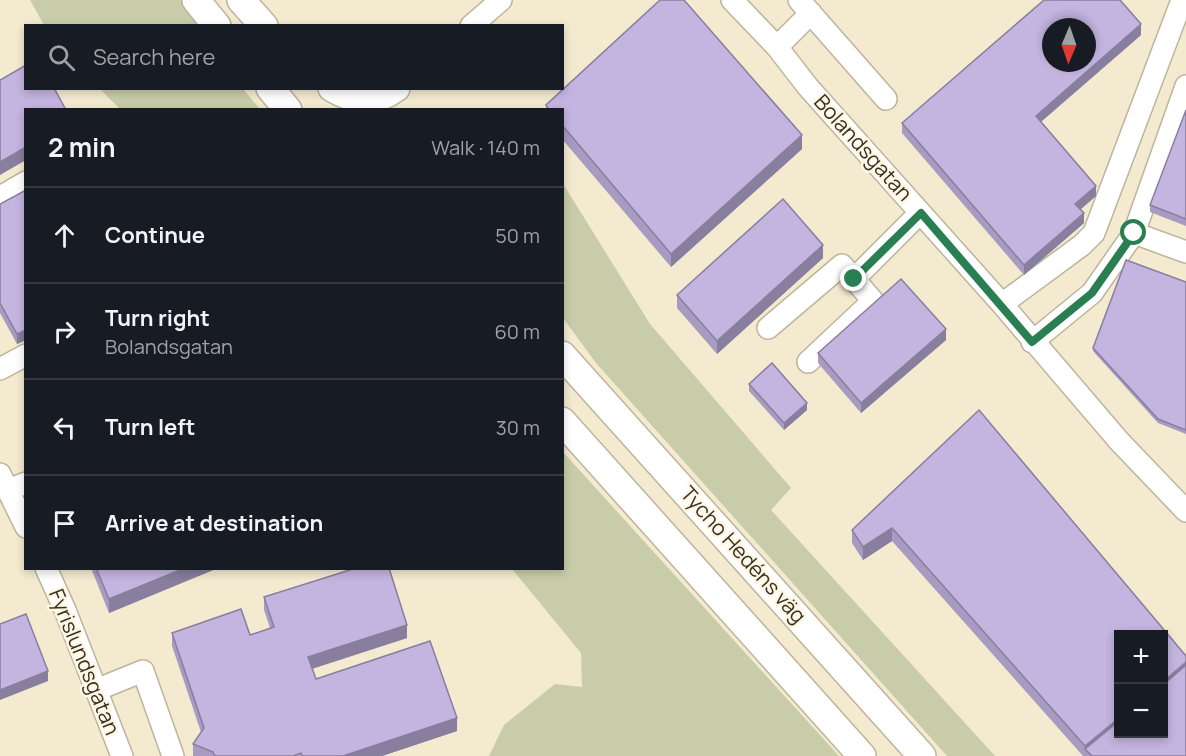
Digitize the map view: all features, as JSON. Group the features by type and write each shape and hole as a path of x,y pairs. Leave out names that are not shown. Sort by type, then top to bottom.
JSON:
{"main road":[{"path":"196,0 216,24"},
{"path":"241,0 262,24"},
{"path":"272,90 286,108"},
{"path":"323,90 338,108"},
{"path":"335,90 351,99 366,101 386,95 393,90"},
{"path":"387,108 400,90"},
{"name":"Tycho Hedéns väg","path":"564,357 922,756"},
{"path":"564,423 862,756"}],"street":[{"path":"473,24 501,0"},
{"name":"Bolandsgatan","path":"732,0 777,47 808,87 1002,304 1032,342 1119,441 1186,511"},
{"path":"1002,304 1082,245 1094,233 1182,0"},
{"path":"777,47 805,7 886,99"},
{"path":"1032,342 1092,293 1134,233 1186,86"},
{"path":"0,197 24,183"},
{"path":"854,279 921,213"},
{"path":"1134,233 1186,252"},
{"path":"768,328 842,265 873,301 808,362"},
{"path":"0,369 24,356"},
{"path":"11,482 24,521"},
{"name":"Fyrislundsgatan","path":"47,570 65,610 122,756"},
{"path":"96,690 142,671 173,756"}],"green space":[{"path":"30,0 182,0 199,24 43,24"},
{"path":"101,90 244,90 259,108 119,108"},
{"path":"564,185 650,324 791,488 771,510 995,756 947,756 596,363 564,319"},
{"path":"564,453 839,756 489,756 504,725 555,684 582,687 581,653 513,570 564,570"}],"building":[{"path":"660,0 684,0 802,135 671,254 564,127 564,108 548,108 546,105"},
{"path":"1044,0 1120,0 1141,24 1096,63 1096,18 1042,18 1042,72 1086,72 1036,116 1096,186 1075,204 1084,213 1024,265 902,123"},
{"path":"24,66 24,90 55,90 65,108 24,108 24,148 0,162 0,80"},
{"path":"1186,110 1186,219 1150,205"},
{"path":"24,191 24,331 17,334 0,303 0,204"},
{"path":"783,199 823,245 717,341 677,295"},
{"path":"1126,260 1186,282 1186,430 1158,419 1093,348"},
{"path":"901,279 946,329 861,403 818,353"},
{"path":"772,363 807,403 784,423 749,384"},
{"path":"979,410 1164,630 1114,630 1114,722 1085,746 892,528 863,547 852,530"},
{"path":"97,570 180,570 109,599"},
{"path":"350,570 390,570 407,625 308,657 316,679 430,641 457,718 343,756 302,756 301,753 293,756 215,756 213,752 193,744 204,728 172,633 241,609 250,635 274,627 264,597"},
{"path":"26,614 48,671 0,690 0,624"},
{"path":"1168,635 1186,656 1186,662 1168,678"},
{"path":"1186,665 1186,756 1092,756 1085,749 1114,725 1114,738 1168,738 1168,681"}],"route":[{"path":"854,279 921,213 1002,304 1032,342 1092,293 1134,233"}]}
